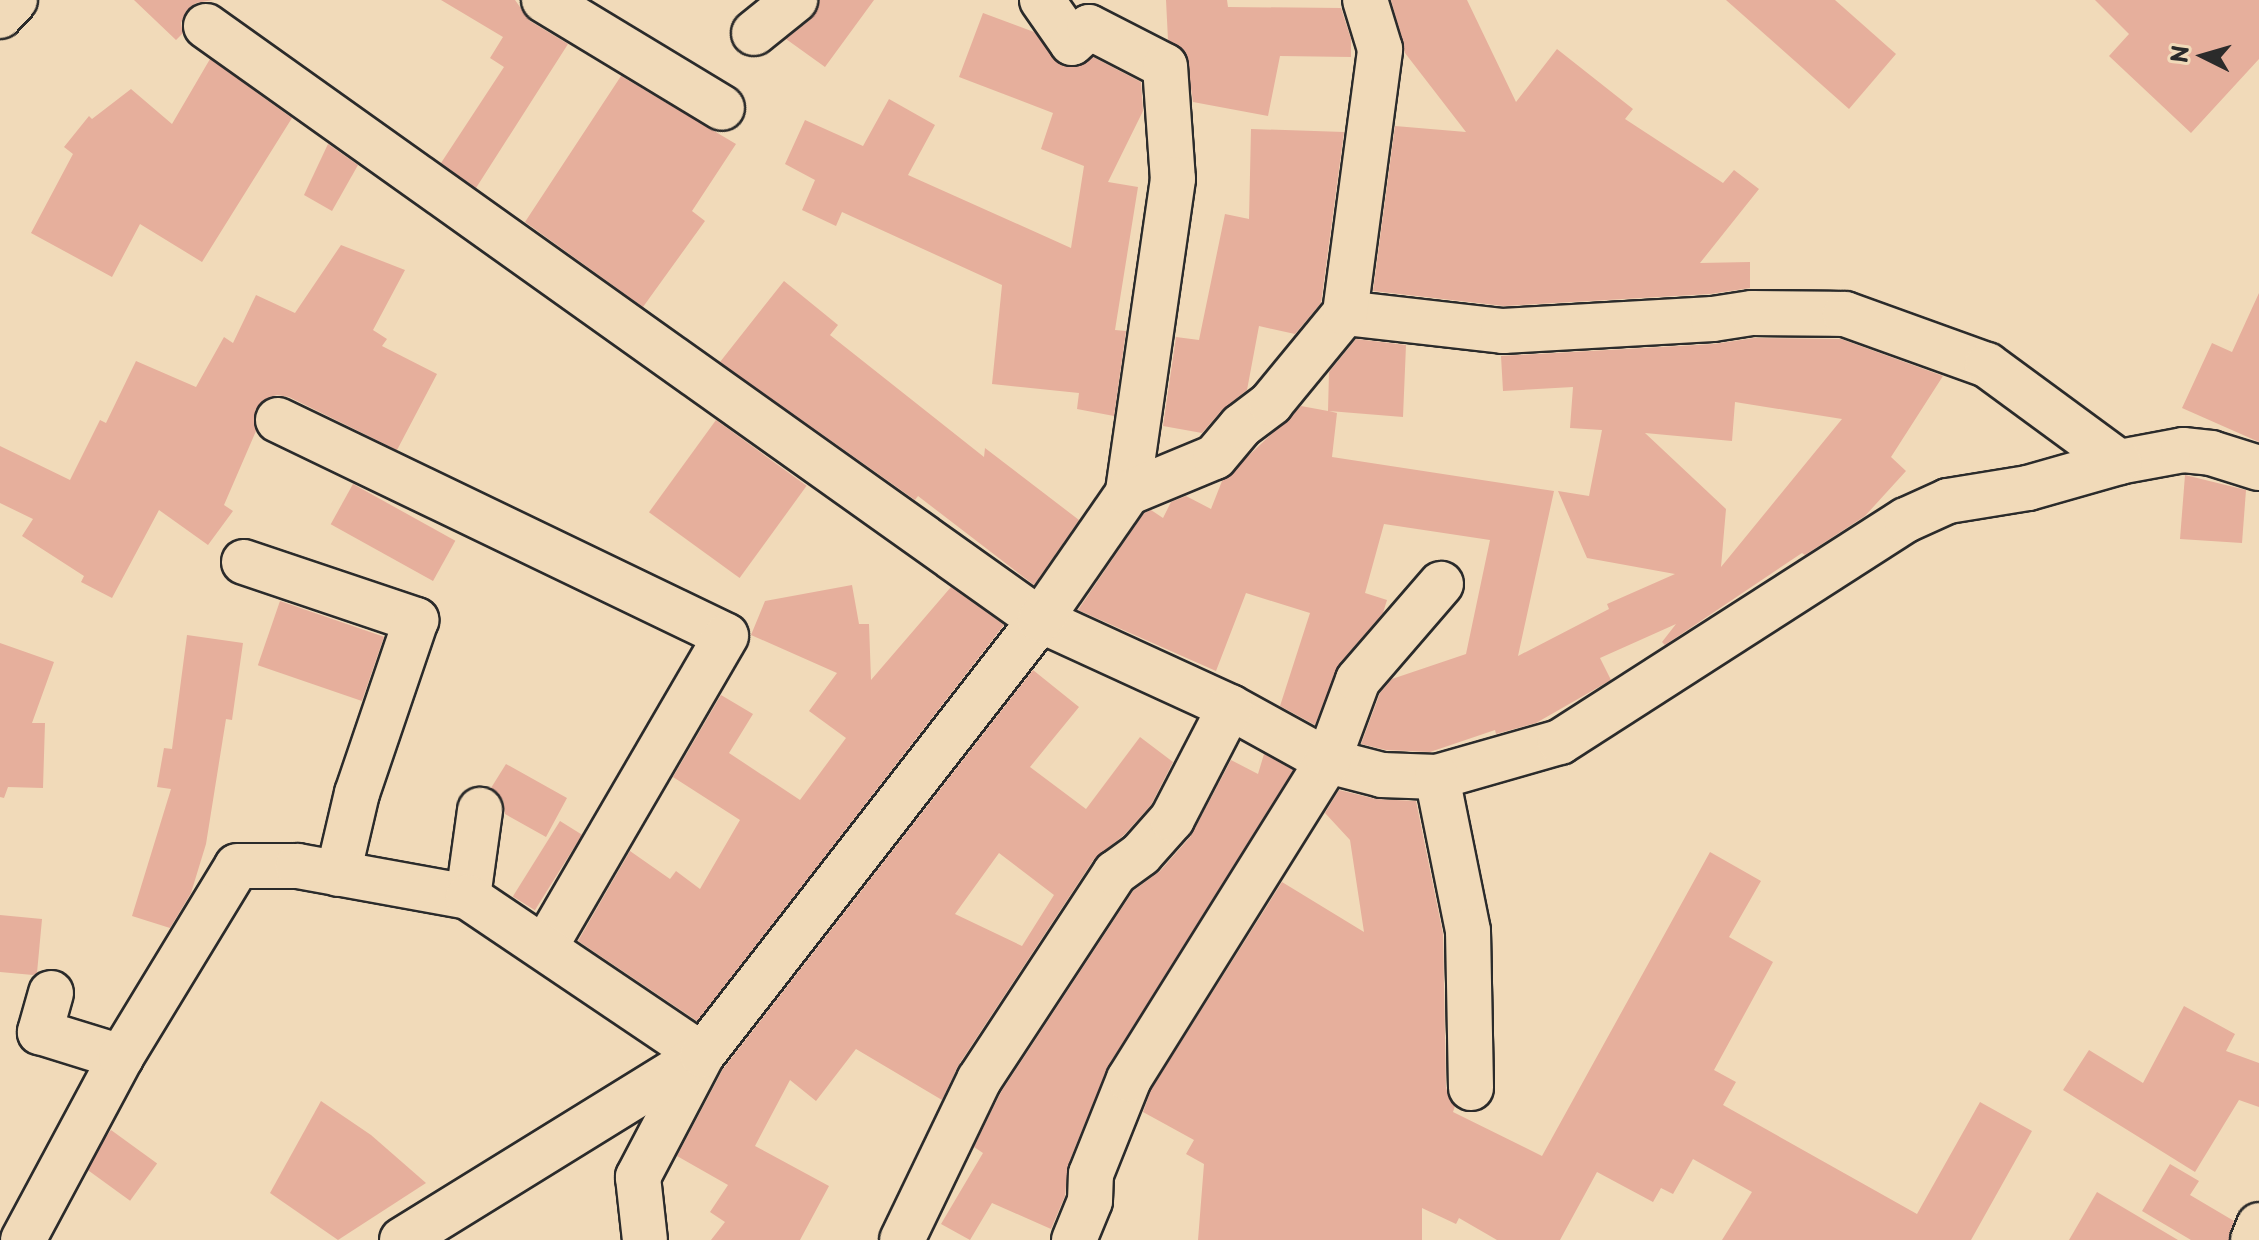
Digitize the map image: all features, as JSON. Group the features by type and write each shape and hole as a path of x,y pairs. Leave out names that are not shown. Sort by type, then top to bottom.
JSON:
{"street":[{"path":"0,16 15,0"},
{"path":"544,0 722,108"},
{"path":"754,33 795,0"},
{"path":"645,1240 638,1177 702,1055 1040,620 1128,493 1173,179 1165,66 1089,27 1072,43 1042,0"},
{"path":"1128,493 1215,457 1241,426 1271,403 1345,313 1380,49 1365,0"},
{"path":"206,26 1040,620 1230,707 1328,761 1382,775 1437,777 1560,742 1906,520 1948,501 2028,488 2119,462 2183,450 2211,453 2259,468"},
{"path":"1345,313 1503,331 1713,319 1752,313 1845,314 1987,365 2119,462"},
{"path":"278,420 726,636 545,947"},
{"path":"244,562 416,620 357,793 338,874"},
{"path":"1074,1240 1090,1201 1091,1174 1129,1079 1328,761 1358,680 1441,584"},
{"path":"902,1240 979,1080 1115,873 1141,854 1172,819 1230,707"},
{"path":"1437,777 1468,931 1471,1088"},
{"path":"468,897 480,810"},
{"path":"23,1240 121,1057 237,866 298,866 468,897 702,1055"},
{"path":"51,993 40,1032 121,1057"},
{"path":"402,1240 702,1055"},
{"path":"2253,1240 2259,1225"}],"building":[{"path":"134,0 213,0 196,3 186,11 181,23 183,33 176,40"},
{"path":"441,0 515,0 530,21 568,44 476,188 441,163 504,67 490,58 503,37"},
{"path":"819,0 874,0 825,67 786,39 811,19"},
{"path":"1166,0 1227,0 1228,7 1341,8 1351,39 1351,57 1280,56 1268,116 1193,102 1186,53 1168,40"},
{"path":"1391,0 1467,0 1516,102 1557,49 1633,109 1625,119 1723,183 1734,170 1759,189 1700,263 1750,262 1750,288 1710,294 1504,306 1373,291 1395,126 1466,132 1405,53"},
{"path":"1726,0 1835,0 1896,54 1849,109"},
{"path":"2095,0 2259,0 2259,59 2191,133 2109,56 2129,34"},
{"path":"983,13 1034,32 1062,66 1077,67 1093,57 1141,82 1143,111 1108,182 1138,187 1115,330 1126,331 1114,416 1077,409 1079,393 992,384 1002,285 842,212 836,226 802,210 815,180 785,164 805,120 863,146 889,99 935,125 908,175 1071,248 1084,166 1041,149 1053,113 959,77"},
{"path":"210,59 292,118 202,262 140,224 112,277 31,233 73,154 64,147 89,116 92,119 131,89 172,124"},
{"path":"621,76 736,144 692,211 705,221 643,307 525,222"},
{"path":"1251,129 1344,132 1321,303 1295,334 1259,326 1247,390 1222,410 1202,433 1163,426 1176,337 1199,340 1225,214 1249,219"},
{"path":"328,144 358,165 332,211 304,195"},
{"path":"341,245 405,270 373,330 387,339 382,346 437,374 397,450 289,397 277,395 265,399 255,410 256,431 224,505 233,511 208,545 159,510 112,598 81,582 84,576 22,536 33,519 0,503 0,446 70,480 100,420 106,423 136,361 196,387 224,337 233,343 256,295 295,313"},
{"path":"784,281 838,325 830,335 984,457 985,448 1079,520 1034,585 918,496 915,500 720,362"},
{"path":"2259,293 2259,442 2182,408 2212,343 2232,352"},
{"path":"1754,338 1841,339 1943,376 1891,457 1906,471 1865,516 1805,555 1802,553 1665,645 1662,642 1676,624 1600,658 1611,680 1536,723 1496,734 1495,730 1430,752 1386,750 1361,744 1380,693 1392,679 1466,654 1490,540 1384,524 1365,593 1387,600 1383,613 1339,664 1315,725 1280,706 1310,613 1246,593 1216,671 1078,610 1144,513 1151,510 1163,518 1171,502 1186,496 1211,509 1222,481 1301,406 1328,411 1329,372 1356,339 1406,345 1403,417 1329,411 1337,413 1332,457 1554,491 1518,656 1609,609 1607,604 1675,574 1587,558 1558,491 1589,496 1602,430 1570,428 1573,387 1503,391 1501,356 1714,344","holes":["1735,402 1842,419 1721,567 1726,509 1645,433 1732,441"]},
{"path":"716,420 807,486 740,578 649,512"},
{"path":"2185,475 2246,490 2242,543 2180,539"},
{"path":"353,484 455,541 433,581 331,524"},
{"path":"852,585 859,624 869,624 871,680 951,587 1004,625 697,1021 578,941 630,851 670,879 676,871 700,889 740,820 673,777 721,695 753,714 729,753 800,800 846,738 809,711 837,673 751,635 765,601"},
{"path":"280,601 384,637 362,701 258,665"},
{"path":"187,635 243,643 232,720 226,719 206,844 191,893 170,928 132,916 171,789 157,787 164,748 172,749"},
{"path":"0,643 54,662 32,723 45,723 43,788 8,787 4,798 0,797"},
{"path":"1033,670 1079,707 1030,767 1086,809 1140,737 1173,762 1151,805 1124,835 1094,859 958,1066 942,1100 856,1049 816,1101 790,1080 755,1146 829,1186 800,1240 711,1240 725,1222 710,1212 728,1185 677,1156 723,1069","holes":["999,853 1054,895 1022,946 955,914"]},
{"path":"1264,754 1293,770 1108,1066 1068,1165 1065,1196 1051,1229 992,1203 970,1240 941,1224 983,1153 974,1147 1001,1092 1133,891 1160,871 1191,836 1231,760 1258,774"},
{"path":"506,764 567,798 546,837 505,814 503,800 491,788"},
{"path":"1339,790 1376,799 1416,801 1443,934 1446,1088 1455,1106 1453,1112 1542,1156 1710,852 1761,881 1729,937 1773,962 1714,1070 1736,1082 1723,1105 1917,1214 1980,1102 2032,1131 1971,1240 1722,1240 1752,1192 1693,1159 1673,1194 1661,1188 1653,1202 1597,1172 1560,1240 1497,1240 1459,1218 1456,1224 1422,1208 1422,1240 1198,1240 1204,1164 1186,1154 1194,1140 1143,1112 1151,1090 1282,882 1364,932 1350,840 1325,813"},
{"path":"560,821 582,835 535,910 513,896"},
{"path":"0,915 42,919 37,973 0,972"},
{"path":"2184,1006 2235,1034 2226,1051 2259,1063 2259,1107 2239,1100 2195,1172 2063,1090 2089,1050 2143,1083"},
{"path":"321,1101 371,1135 426,1183 338,1240 270,1193"},
{"path":"111,1130 157,1164 130,1201 84,1167"},
{"path":"2170,1164 2199,1181 2190,1195 2234,1221 2229,1240 2191,1240 2142,1211"},
{"path":"2097,1192 2178,1240 2069,1240"}]}
